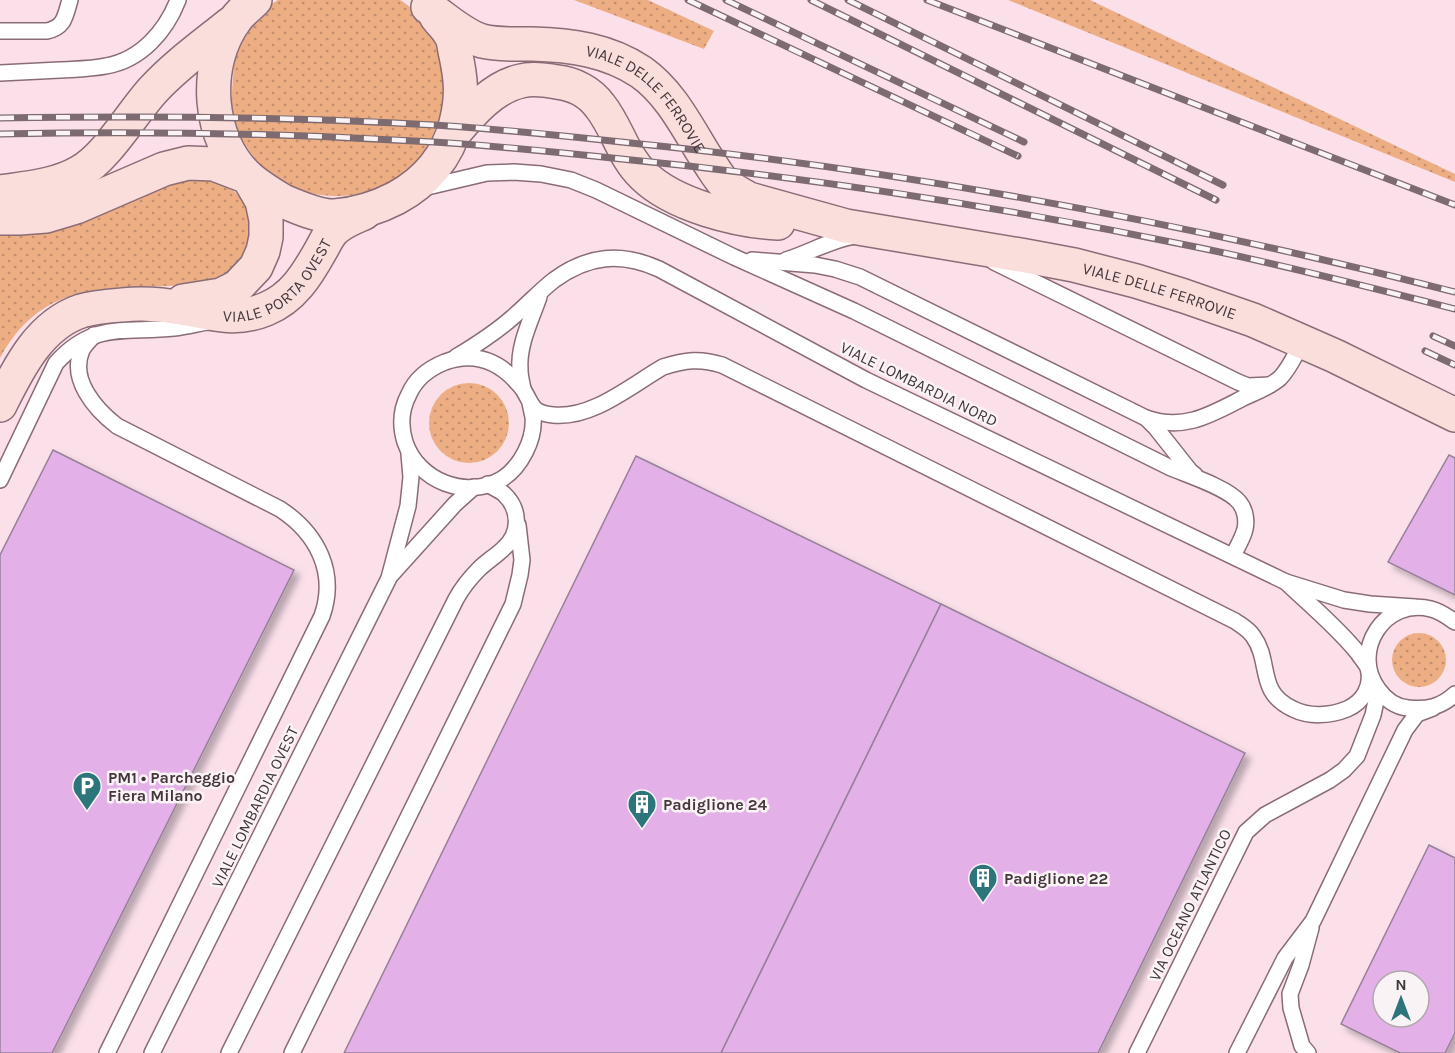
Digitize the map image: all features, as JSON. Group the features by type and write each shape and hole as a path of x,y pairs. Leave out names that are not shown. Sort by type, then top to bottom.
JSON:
{"street":[{"path":"245,8 224,40 216,66 213,99 220,133 233,158 248,177 270,194 299,209 334,216 377,208 411,190 440,162 454,133 462,88 452,35 424,3"},
{"name":"VIALE DELLE FERROVIE","path":"424,3 471,37 500,44 574,47 622,61 642,73 661,89 675,107 723,182 750,199 846,226 1074,265 1136,281 1253,320 1335,356 1455,416"},
{"path":"0,192 50,184 81,172 97,158 167,75 245,8"},
{"name":"VIALE DELLE FERROVIE","path":"454,133 477,107 495,93 521,81 540,80 572,84 599,104 634,166 655,185 670,194 707,210 760,222 846,226"},
{"path":"0,218 46,216 76,207 164,169 188,163 214,164 248,177"},
{"name":"VIALE PORTA OVEST","path":"0,405 17,372 44,335 81,311 107,306 163,304 221,295 237,287 256,267 266,237 266,220 262,201 248,177"},
{"name":"VIALE PORTA OVEST","path":"163,304 231,317 246,316 264,310 277,304 292,292 306,276 335,228 353,217 377,208"}],"lane":[{"path":"0,32 53,30 62,24 69,0"},
{"path":"0,73 87,69 109,66 129,58 157,37 166,25 178,0"},
{"path":"411,190 487,174 514,172 571,180 596,190 734,257 854,311 1171,468 1230,494 1238,501 1246,518 1246,528 1233,556"},
{"path":"768,262 802,255 828,243 853,236 895,234"},
{"path":"959,245 1238,382 1248,386 1270,385"},
{"name":"VIALE LOMBARDIA NORD","path":"452,360 481,343 552,282 579,265 613,257 644,262 866,380 1286,582 1344,600 1431,609 1455,622"},
{"path":"734,257 815,265 860,277 1157,422 1188,422 1204,418 1270,385 1286,370 1302,342"},
{"name":"VIALE LOMBARDIA NORD","path":"526,396 520,370 521,354 540,294"},
{"path":"0,480 56,363 68,350 94,335 112,331 175,328 231,317"},
{"path":"94,335 85,344 78,367 89,397 104,416 117,426 280,509 294,519 314,542 322,557 328,589 322,616 107,1053"},
{"path":"526,396 533,418 532,433 522,458 502,479 481,486 458,487 443,483 429,476 417,465 408,451 402,422 408,394 425,373 437,365 452,360 480,359 492,363 504,369 526,396 536,411 545,414 572,415 595,408 663,367 675,363 707,361 722,365 1235,621 1254,637 1260,649 1267,682 1272,693 1293,710 1321,715 1335,713 1356,704 1369,686 1368,654 1370,641 1377,628 1400,610 1416,607"},
{"path":"1146,418 1190,471 1203,481"},
{"name":"VIALE LOMBARDIA OVEST","path":"152,1053 389,578 408,506 411,477 408,451"},
{"path":"292,1053 513,604 522,560 515,509 503,492 481,486"},
{"name":"VIALE LOMBARDIA OVEST","path":"389,578 454,504 481,486"},
{"path":"229,1053 456,599 466,583 491,558 506,547 512,538 517,519"},
{"name":"VIALE LOMBARDIA NORD","path":"1286,582 1348,641 1368,666"},
{"path":"1368,666 1375,685 1391,702 1404,708 1433,708"},
{"name":"VIA OCEANO ATLANTICO","path":"1137,1053 1246,832 1265,815 1330,780 1344,770 1357,756 1373,715 1376,701 1375,685"},
{"path":"1308,1053 1302,1046 1290,1008 1290,994 1313,921 1405,730 1418,714 1452,698"},
{"path":"1236,1053 1285,958 1313,921"}],"shaded area":[{"path":"278,0 400,0 418,15 428,28 440,51 445,90 443,105 425,154 415,168 402,178 386,187 369,192 333,196 316,194 283,183 265,169 250,152 241,138 233,117 235,61 242,40 252,24 264,10"},
{"path":"574,0 648,0 714,31 704,49"},
{"path":"1008,0 1090,0 1455,174 1455,182"},
{"path":"194,178 219,182 239,196 250,208 255,222 245,263 214,284 117,288 72,296 51,304 33,317 16,334 0,358 0,233 65,226 94,217 174,182"},
{"path":"469,383 484,386 497,395 506,408 509,423 506,438 497,451 484,460 469,463 454,460 441,451 432,438 429,423 432,408 441,395 454,386"},
{"path":"1419,633 1429,635 1438,641 1444,650 1446,660 1444,670 1438,679 1429,685 1419,687 1409,685 1400,679 1394,670 1392,660 1394,650 1400,641 1409,635"}],"building":[{"name":"PM1 • Parcheggio Fiera Milano","path":"53,450 294,570 52,1053 0,1053 0,555"},
{"path":"1449,455 1455,458 1455,595 1388,562"},
{"name":"Padiglione 24","path":"636,456 941,604 721,1053 344,1053"},
{"name":"Padiglione 22","path":"941,604 1245,753 1098,1053 721,1053"},
{"path":"1429,845 1455,858 1455,1033 1445,1053 1400,1053 1341,1024"}],"railway":[{"path":"688,0 1018,156"},
{"path":"726,0 1024,142"},
{"path":"811,0 1216,200"},
{"path":"848,0 1223,185"},
{"path":"927,0 1455,205"},
{"path":"0,118 207,117 362,121 513,131 719,153 931,182 1142,220 1351,266 1455,292"},
{"path":"0,134 207,133 439,142 538,150 759,174 978,206 1124,232 1261,261 1455,309"},
{"path":"1433,336 1455,346"},
{"path":"1425,351 1455,365"}],"place":[{"name":"PM1 • Parcheggio Fiera Milano","path":"87,812"},
{"name":"Padiglione 24","path":"642,830"},
{"name":"Padiglione 22","path":"983,904"}]}
